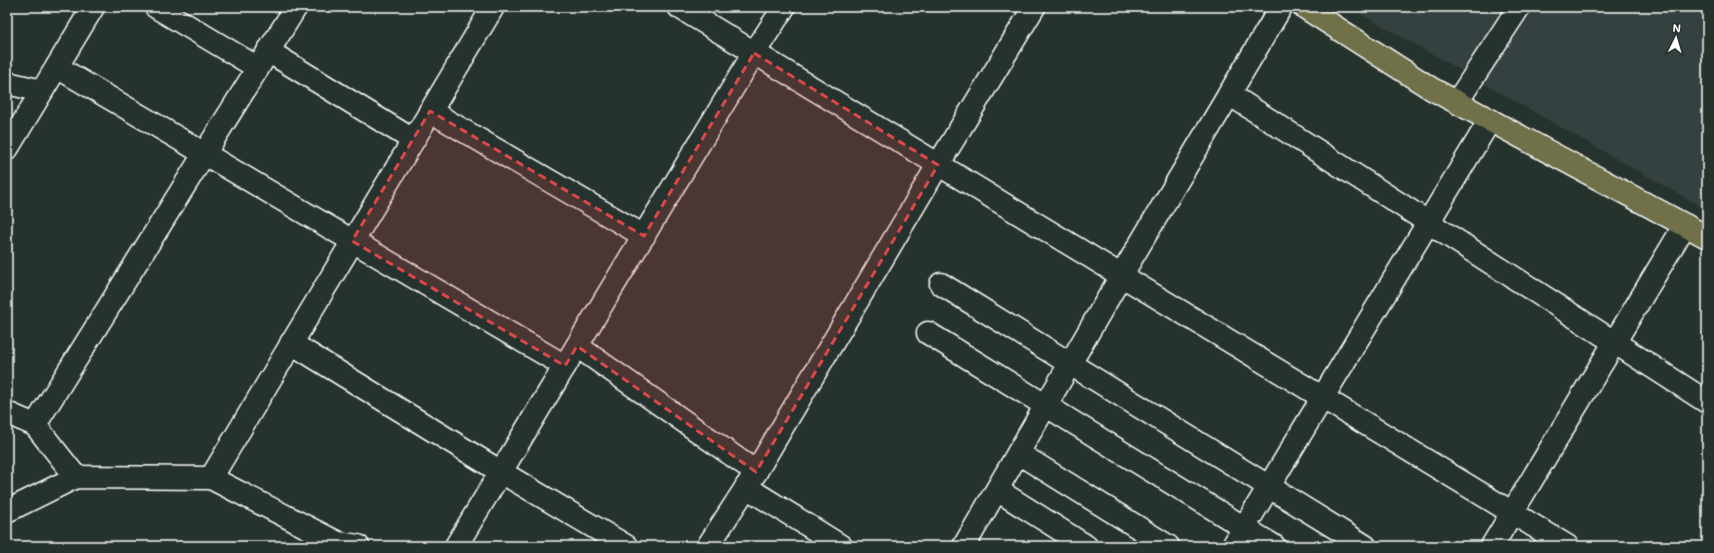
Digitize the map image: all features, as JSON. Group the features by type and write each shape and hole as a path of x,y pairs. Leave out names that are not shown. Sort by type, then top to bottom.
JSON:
{"main road":[{"path":"1304,7 1432,89 1707,237"}],"street":[{"path":"7,148 93,7"},
{"path":"156,7 263,59 413,140"},
{"path":"35,425 296,7"},
{"path":"211,478 492,7"},
{"path":"679,7 1567,546"},
{"path":"456,546 754,52 784,7"},
{"path":"708,546 751,480 938,165 1034,7"},
{"path":"970,544 997,490 1018,453 1281,7"},
{"path":"1457,102 1519,7"},
{"path":"57,66 565,366"},
{"path":"7,83 42,91"},
{"path":"1229,94 1707,402"},
{"path":"430,111 644,236"},
{"path":"1233,546 1490,120"},
{"path":"1492,546 1685,225"},
{"path":"941,284 1365,546"},
{"path":"928,333 1274,546"},
{"path":"291,343 501,472 626,546"},
{"path":"577,346 751,480 841,546"},
{"path":"7,414 35,425 76,477"},
{"path":"1018,453 1168,546"},
{"path":"7,510 76,477 211,478 338,543 358,546"},
{"path":"997,490 1086,546"}],"highlighted area":[{"path":"754,53 938,165 756,472 577,346 565,366 352,241 430,111 644,236"}],"shaded area":[{"path":"1349,7 1707,7 1707,210"}]}
